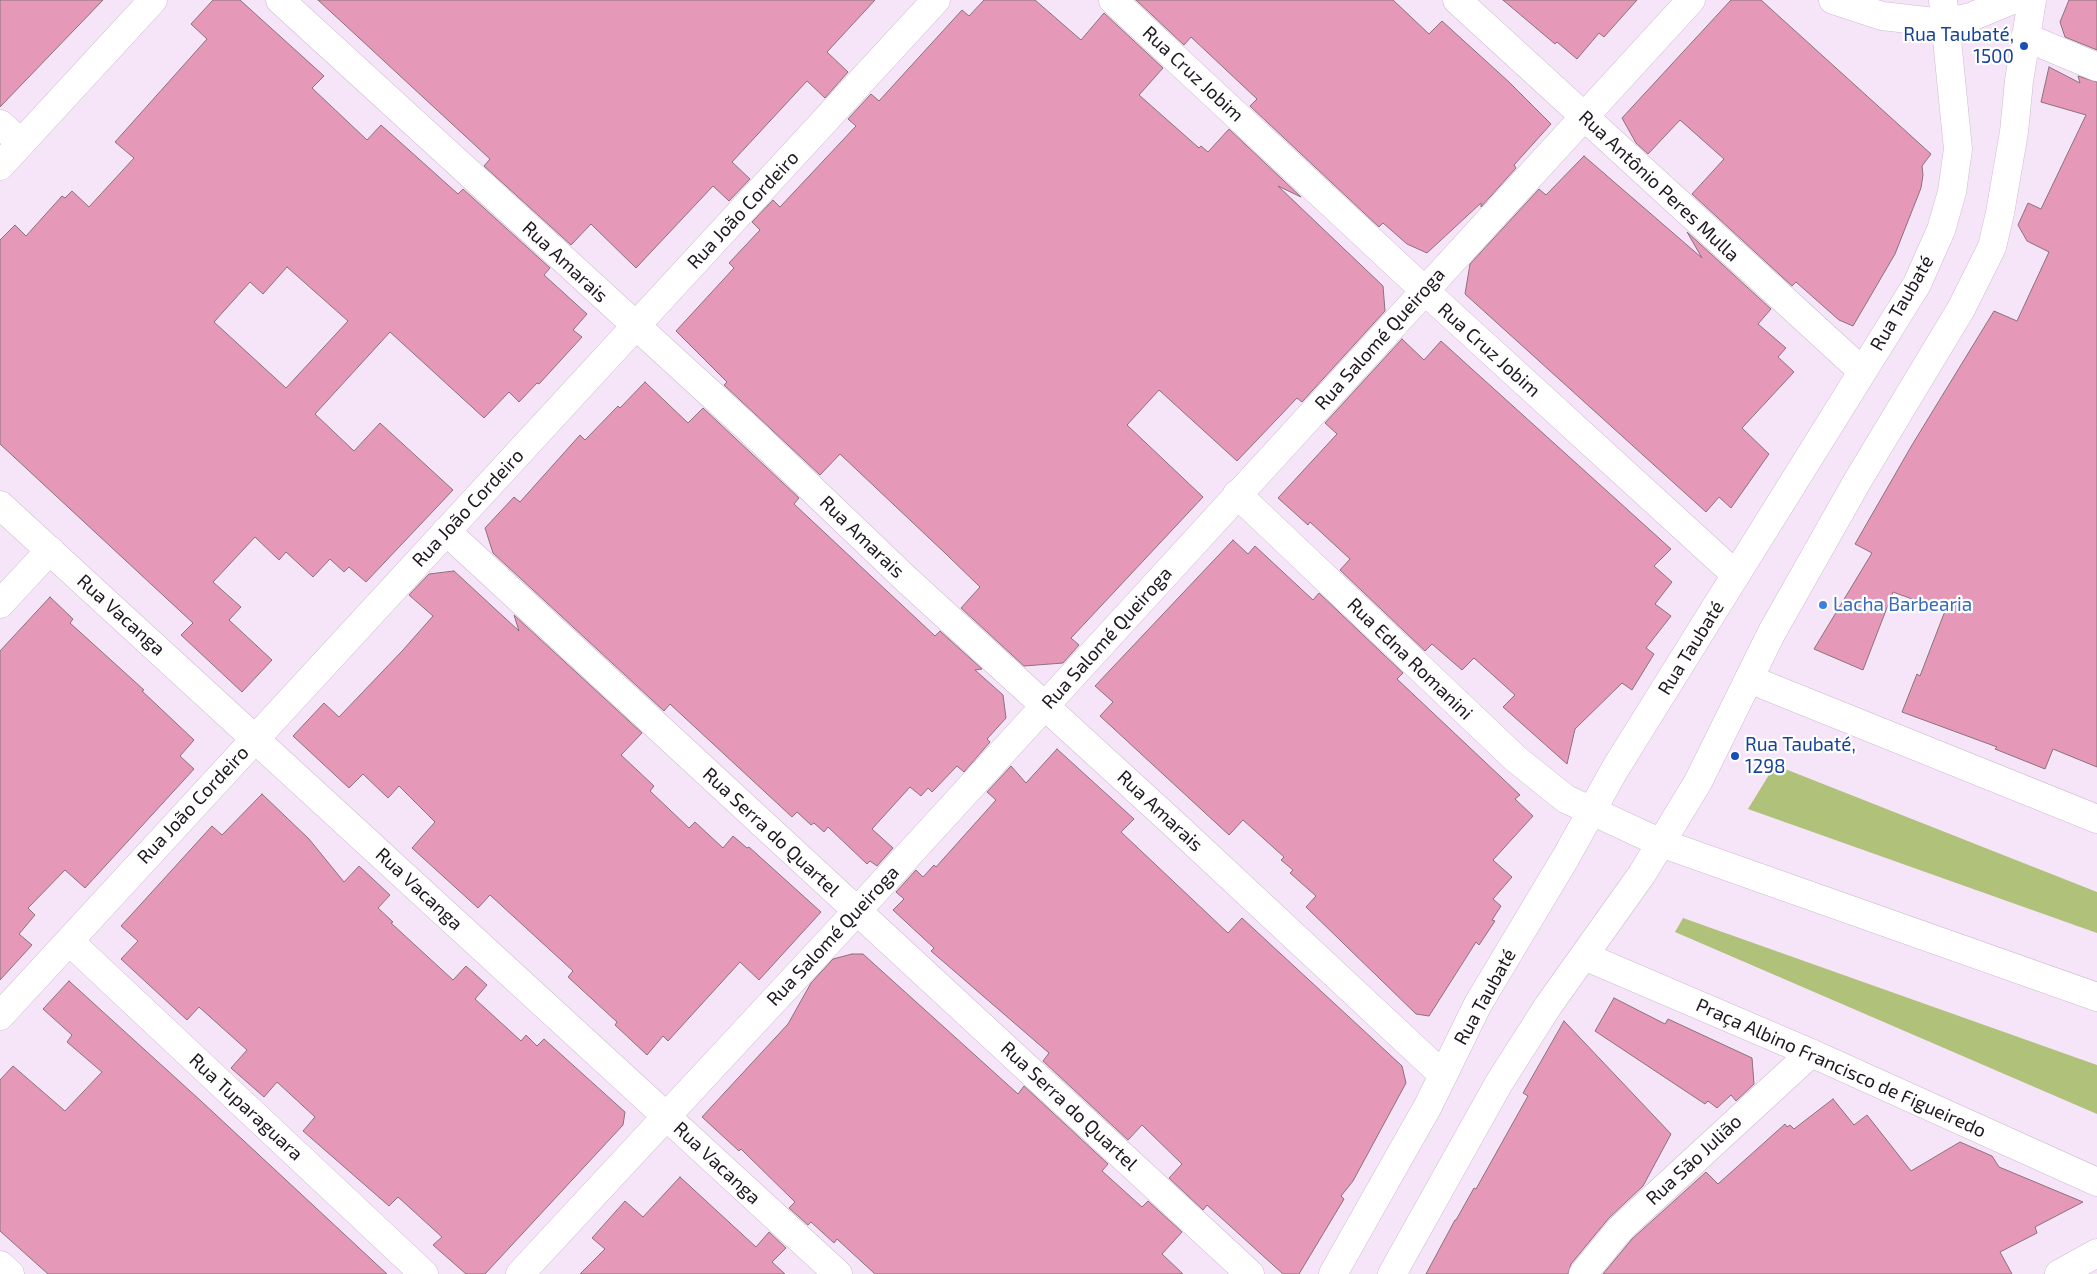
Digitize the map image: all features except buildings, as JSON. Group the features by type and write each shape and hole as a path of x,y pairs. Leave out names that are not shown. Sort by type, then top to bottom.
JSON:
{"street":[{"path":"0,166 153,0"},
{"name":"Rua Amarais","path":"280,0 748,428 906,579 1443,1075"},
{"name":"Rua João Cordeiro","path":"0,1016 936,0"},
{"name":"Rua Cruz Jobim","path":"1113,0 1424,290 1736,575"},
{"name":"Rua Antônio Peres Mulla","path":"1457,0 1862,371"},
{"name":"Rua Salomé Queiroga","path":"520,1274 857,911 1691,0"},
{"path":"1833,0 1882,16 1943,11 1971,17 2012,0"},
{"path":"1392,1274 1499,1084 1548,1006 1642,874 1698,782 1772,632 1858,480 1961,309 1992,247 2000,213 2032,0"},
{"name":"Rua Taubaté","path":"1333,1274 1428,1106 1478,1004 1615,769 1917,284 1941,230 1952,192 1958,148 1943,11"},
{"path":"2025,37 2097,67"},
{"path":"0,124 21,143"},
{"name":"Rua Edna Romanini","path":"1237,494 1516,759 1566,799 1592,810"},
{"name":"Rua Vacanga","path":"0,505 838,1274"},
{"name":"Rua Serra do Quartel","path":"446,531 1250,1274"},
{"path":"0,604 50,550"},
{"path":"1749,679 2097,819"},
{"path":"1592,810 1661,843 2097,997"},
{"name":"Rua Tuparaguara","path":"69,941 424,1274"},
{"name":"Praça Albino Francisco de Figueiredo","path":"1584,956 1811,1053 2097,1182"},
{"name":"Rua São Julião","path":"1583,1274 1621,1228 1811,1053"},
{"path":"2060,1274 2097,1253"},
{"path":"0,1265 10,1274"}],"green space":[{"path":"1775,765 2097,892 2097,933 1748,809"},
{"path":"1683,918 2097,1065 2097,1114 1675,932"}],"place":[{"name":"Rua Taubaté, 1500","path":"2024,46"},
{"name":"Lacha Barbearia","path":"1823,605"},
{"name":"Rua Taubaté, 1298","path":"1735,756"}]}
